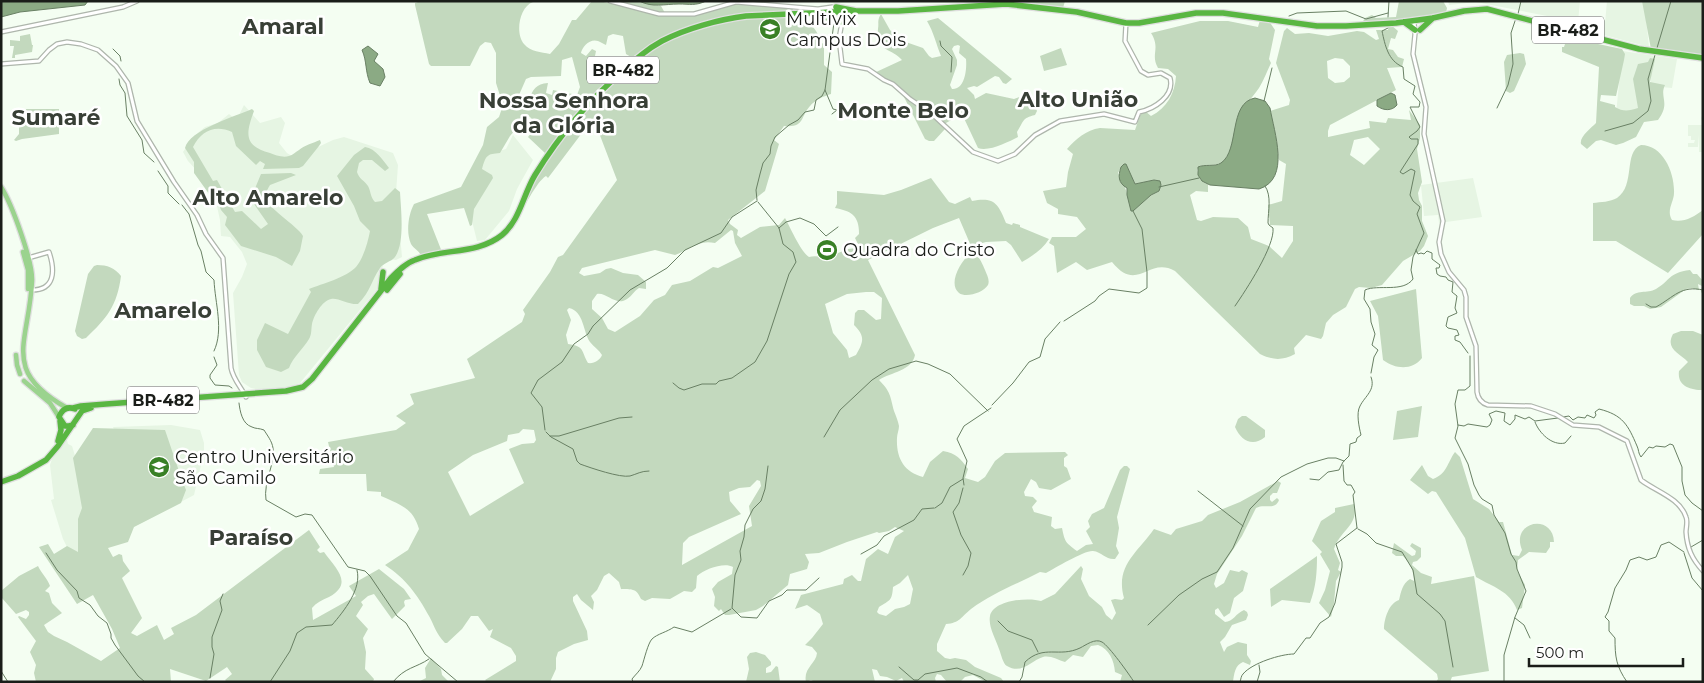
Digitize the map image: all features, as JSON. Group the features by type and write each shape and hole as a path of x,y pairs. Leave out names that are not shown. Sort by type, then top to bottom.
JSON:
{"highway":[{"name":"BR-482","path":"826,13 929,10 1006,4 1077,12 1139,23 1208,12 1317,26 1346,26 1404,22 1464,11 1487,9 1639,49 1703,58"},
{"path":"834,7 854,11"},
{"path":"841,24 845,16 854,11"},
{"path":"806,14 826,13"},
{"path":"806,14 823,16 826,13"},
{"name":"BR-482","path":"70,408 246,394 292,393 306,389 315,381 391,278 403,268 416,259 481,247 504,234 514,220 534,176 573,120 600,90 647,50 675,35 730,18 806,14"},
{"path":"771,15 786,18"},
{"path":"1404,22 1418,30 1433,18"},
{"name":"BR-482","path":"372,305 402,272 424,258"},
{"path":"381,291 383,272"},
{"name":"BR-482","path":"78,418 82,412 89,408 286,391 303,387 327,364"},
{"path":"1,482 30,470 50,455 78,418 78,412 70,408 63,410 59,418 60,437 50,455"},
{"path":"59,418 66,426 72,425"}],"main road":[{"path":"1,187 10,203 27,259 29,275 29,290 19,350 20,364 23,373 30,382 61,405 70,408"},
{"path":"1,192 8,205 27,259"},
{"path":"18,344 29,290"},
{"path":"16,353 17,366 22,376 29,385 50,403 59,418"}],"street":[{"path":"1,32 123,7 137,1"},
{"path":"610,1 659,14 694,14 736,2 826,13 839,19 842,13"},
{"path":"826,13 834,7 842,13"},
{"path":"826,13 841,24"},
{"path":"842,13 839,39 842,64 868,69 893,84 904,92 910,100 932,114 968,148 977,154 998,161 1012,157 1035,135 1060,121 1108,114 1120,119 1136,122 1139,112 1157,105 1167,94 1171,85 1170,78 1165,74 1148,75 1141,71 1126,41 1126,22"},
{"path":"1424,19 1414,41 1413,54 1426,106 1424,134 1443,221 1439,242 1441,254 1449,272 1464,290 1466,297 1466,317 1476,346 1476,392 1478,398 1482,403 1488,405 1531,406 1555,414 1573,425 1599,427 1627,441 1641,480 1662,492 1686,516 1686,541 1694,562 1703,571"},
{"path":"1414,20 1418,30"},
{"path":"1,64 39,62 52,47 63,42 72,42 98,50 116,66 128,82 137,121 174,182 197,215 206,234 223,258 231,368 234,378 246,394"},
{"path":"27,259 49,252 54,269 50,282 42,288 29,290"}],"shaded area":[{"path":"1,1 88,1 85,5 20,12 1,17"},
{"path":"421,1 541,1 533,2 524,9 519,28 521,40 530,49 550,54 559,44 572,20 576,20 592,1 612,3 651,14 671,16 687,15 739,3 793,9 793,12 723,18 665,36 631,57 626,54 623,36 613,34 608,36 606,45 595,40 589,42 581,53 586,56 592,49 596,51 594,61 598,77 606,82 575,114 546,154 528,137 538,125 528,115 510,136 500,153 492,154 486,158 482,169 492,175 493,178 474,209 472,225 470,226 464,208 427,214 442,252 421,256 411,244 408,229 414,204 461,187 483,145 487,127 499,117 503,105 496,83 496,53 491,43 485,42 480,46 470,66 431,66 415,3","holes":["572,57 580,87 577,95 553,90 552,95 546,93 548,83 536,88 529,100 519,95 526,79 531,77 561,76 562,60"]},
{"path":"612,1 639,1 661,6 665,13"},
{"path":"639,1 706,1 696,4 659,5"},
{"path":"1001,1 1065,1 1063,8"},
{"path":"1399,1 1443,1 1447,8 1446,13 1362,23 1365,18 1372,15 1376,18 1396,17"},
{"path":"1448,1 1580,1 1578,22 1476,2 1449,5"},
{"path":"1607,1 1644,1 1649,47 1604,35"},
{"path":"1642,1 1703,2 1703,56 1651,49"},
{"path":"881,14 890,30 900,40 923,48 932,58 941,56 927,21 938,18 1012,79 1006,84 999,77 995,76 977,87 967,88 974,95 975,99 986,93 1014,99 1025,95 1034,104 1037,111 1035,115 1024,120 1017,132 1018,137 993,148 978,148 962,114 946,123 945,129 934,141 925,139 901,91 874,73 902,60 879,42 878,22","holes":["954,46 960,46 959,53 966,59 966,68 962,83 960,86 952,89 950,85 957,65 952,49"]},
{"path":"793,17 809,23 824,45 824,65 832,72 831,94 820,98 812,104 799,123 784,126 774,140 779,144 765,191 728,220 738,230 737,235 741,238 760,227 779,225 785,218 799,245 809,257 827,257 852,248 861,250 855,238 859,234 856,218 846,211 835,208 837,204 837,191 884,195 931,178 949,202 955,204 970,197 972,201 990,201 998,206 1006,223 1020,225 1020,227 1049,239 1040,250 1022,262 1011,245 1006,241 986,242 971,246 959,218 933,228 868,260 915,355 910,365 879,380 889,394 899,424 897,445 900,458 906,468 916,475 923,477 930,462 943,451 955,455 963,462 968,469 965,478 978,482 985,477 995,461 1005,453 1065,452 1068,455 1064,458 1064,466 1067,468 1071,479 1051,490 1039,488 1036,482 1031,479 1024,492 1025,496 1033,497 1037,501 1032,507 1034,512 1052,517 1051,526 1055,529 1062,528 1066,541 1077,551 1086,545 1093,544 1086,531 1090,527 1088,521 1092,514 1104,508 1120,470 1127,466 1130,469 1117,517 1119,528 1116,546 1119,553 1115,559 1093,551 1084,553 1046,573 1040,572 996,593 979,603 957,621 946,624 937,644 937,651 945,658 966,660 975,667 1001,678 1004,682 986,682 973,675 965,677 960,682 947,682 941,675 937,674 936,682 904,682 902,678 896,681 880,676 877,670 872,669 875,682 815,682 811,680 806,682 806,673 817,653 812,647 805,645 823,624 820,614 807,605 795,609 801,595 843,584 844,579 852,575 858,581 861,581 866,559 878,549 888,554 895,537 904,531 895,527 889,531 877,532 819,553 805,554 809,562 807,569 790,574 788,585 763,606 756,610 729,615 725,615 721,609 719,611 714,606 715,597 712,589 718,582 732,574 733,567 725,565 700,573 697,576 696,588 692,592 684,591 670,599 652,598 645,601 635,591 621,589 619,582 609,573 604,576 597,590 591,596 594,602 593,610 577,594 573,597 573,601 587,631 588,640 558,652 556,669 550,682 487,682 485,680 516,661 516,656 511,648 490,637 493,629 489,631 478,616 471,616 462,629 445,643 437,633 420,601 405,581 385,565 408,550 419,529 413,516 405,508 381,496 381,492 367,491 366,474 319,474 320,469 334,467 328,442 396,430 406,423 396,416 414,404 410,394 475,378 467,359 522,322 525,314 523,310 550,272 558,257 563,255 617,180 596,125 593,124 582,133 548,178 546,176 542,179 515,220 537,175 587,106 644,54 667,40 725,22 746,18","holes":["731,230 742,256 718,268 713,267 690,281 672,285 665,295 654,300 640,316 615,332 608,329 602,318 592,309 592,301 597,294 623,301 639,288 646,289 646,282 638,275 623,273 611,268 600,273 584,276 579,273 582,268 655,250 675,255 704,242 715,243","874,292 882,298 881,319 876,320 864,310 858,310 855,313 854,325 862,336 861,346 856,355 849,358 847,350 833,333 825,304 847,294","569,308 578,313 590,342 602,355 596,361 588,363 580,348 568,344 566,335 571,320 567,310","523,429 534,430 536,440 534,443 522,444 509,449 524,483 470,516 448,472 473,455 507,441 508,435 519,433","757,480 760,481 761,486 749,506 752,526 682,565 683,543 689,537 741,514 730,501 729,492 739,488 750,487","908,575 913,589 910,604 895,609 886,616 879,614 877,612 879,607 890,600 893,587"]},
{"path":"1260,20 1269,21 1275,30 1269,59 1271,63 1259,88 1243,108 1238,118 1227,156 1221,163 1203,166 1197,170 1200,179 1208,184 1208,192 1196,191 1190,195 1197,220 1201,221 1213,217 1238,218 1248,227 1251,239 1269,246 1282,258 1293,241 1293,226 1270,225 1268,205 1282,201 1286,164 1279,160 1270,111 1289,105 1290,100 1276,63 1284,31 1287,28 1295,34 1309,33 1328,36 1357,31 1364,32 1376,40 1379,39 1376,30 1388,30 1389,25 1391,25 1398,31 1395,39 1391,38 1388,49 1393,50 1398,57 1404,59 1402,67 1387,68 1396,90 1330,125 1328,137 1370,128 1369,121 1386,123 1388,118 1411,120 1409,110 1420,125 1420,138 1417,149 1422,182 1418,193 1422,206 1422,221 1428,236 1420,251 1403,261 1382,285 1355,289 1346,307 1333,315 1326,323 1321,339 1306,335 1294,348 1295,354 1281,359 1269,358 1260,354 1175,271 1157,268 1136,275 1129,275 1121,271 1112,262 1087,270 1076,262 1057,273 1054,246 1049,243 1052,237 1076,237 1086,229 1077,217 1058,214 1058,209 1047,203 1043,191 1066,187 1073,154 1067,149 1082,136 1100,128 1135,130 1141,113 1145,111 1151,116 1166,104 1172,94 1176,76 1168,69 1158,68 1155,59 1156,47 1151,33 1200,21 1228,21 1258,27","holes":["1335,58 1343,59 1350,66 1350,77 1344,82 1335,83 1328,78 1327,61","1368,137 1380,149 1364,165 1350,155 1354,140","1126,165 1135,184 1154,180 1159,181 1161,185 1159,191 1131,210 1126,191 1118,173 1121,167"]},
{"path":"1562,31 1581,36 1598,44 1622,49 1625,54 1616,96 1601,95 1600,101 1615,105 1615,107 1621,110 1638,108 1633,79 1638,64 1648,62 1650,58 1655,59 1650,82 1665,85 1663,93 1664,109 1658,120 1644,122 1636,137 1623,143 1616,145 1601,140 1596,141 1587,149 1581,144 1584,136 1596,123 1599,67 1562,52 1562,47 1565,44 1560,35"},
{"path":"30,34 33,45 32,52 15,55 15,58 12,58 14,46 10,46 10,40 20,41 20,36"},
{"path":"368,46 378,54 374,61 383,69 385,77 380,86 370,83 368,79 362,50"},
{"path":"1061,48 1067,65 1044,71 1040,56"},
{"path":"1622,51 1677,59 1672,88 1651,86 1651,67 1642,110 1616,115"},
{"path":"1524,54 1526,64 1514,91 1510,93 1506,91 1504,62 1507,55"},
{"path":"1391,93 1395,95 1397,105 1395,107 1388,110 1377,106 1377,100"},
{"path":"1255,98 1265,101 1270,108 1278,154 1278,165 1275,175 1269,184 1259,189 1210,185 1202,181 1198,175 1198,167 1219,164 1227,157 1241,108"},
{"path":"244,105 260,123 281,117 285,123 279,143 287,153 295,158 333,140 344,137 393,153 398,165 396,193 402,257 396,260 389,259 383,265 378,288 300,383 284,389 260,390 251,388 242,382 239,375 233,293 247,264 242,252 230,237 221,236 215,197 183,152 194,136 205,127 218,123 229,114 234,118 238,117"},
{"path":"26,109 59,109 59,134 14,140 19,134 19,120"},
{"path":"252,109 254,111 249,126 249,138 255,147 261,150 287,157 312,143 320,140 321,143 303,166 299,168 263,169 265,164 260,161 256,165 236,146 232,132 226,130 209,130 196,141 193,147 213,181 217,180 235,212 242,211 261,229 268,224 252,201 261,174 291,173 296,175 270,185 265,196 275,211 303,236 300,251 292,266 276,257 241,246 225,225 227,217 221,210 217,200 212,198 194,173 194,162 185,148 188,141 195,135"},
{"path":"1688,125 1703,125 1703,152 1699,152 1699,135 1698,147 1688,147 1688,143 1694,143 1695,140 1691,140 1691,136 1688,136"},
{"path":"513,135 533,160 517,189 509,211 485,240 477,241 470,213 492,176 479,169 486,155 506,149"},
{"path":"1641,145 1649,146 1656,150 1670,169 1674,185 1674,196 1670,213 1672,220 1688,219 1703,210 1703,234 1668,273 1616,241 1593,241 1593,203 1617,198 1623,192 1632,154"},
{"path":"365,147 376,152 389,168 385,171 372,160 363,160 359,163 357,172 368,186 373,200 375,202 382,201 395,188 400,192 402,226 398,251 393,259 380,268 366,295 358,304 334,299 328,300 322,305 313,320 309,339 289,368 281,372 266,367 257,350 257,340 265,323 288,334 311,292 309,289 347,274 359,264 367,245 370,231 360,221 337,176 354,155"},
{"path":"1124,164 1126,164 1135,184 1154,180 1160,181 1161,185 1159,191 1151,195 1133,211 1131,211 1127,188 1120,179 1119,173"},
{"path":"1473,178 1482,217 1439,223 1438,215 1424,216 1421,185"},
{"path":"972,252 977,255 981,262 989,283 986,288 966,295 959,293 956,289 955,277 960,265"},
{"path":"97,265 110,268 121,276 117,296 105,318 86,338 82,339 77,336 75,331 88,274"},
{"path":"1690,270 1703,281 1703,294 1701,292 1702,286 1698,284 1699,290 1686,289 1661,307 1650,309 1630,304 1632,295 1656,289 1674,275"},
{"path":"1416,289 1422,358 1408,367 1398,367 1383,360 1378,316 1370,301"},
{"path":"1681,331 1693,331 1703,335 1703,390 1689,388 1682,384 1680,380 1679,371 1688,362 1674,350 1671,339 1673,334"},
{"path":"1422,406 1418,437 1393,440 1397,411"},
{"path":"1246,416 1265,430 1265,437 1256,442 1244,439 1235,427 1238,419"},
{"name":"Centro Universitário São Camilo","path":"171,425 200,430 204,443 204,452 194,495 132,528 122,450 113,427"},
{"path":"93,428 165,430 186,490 181,503 134,527 128,542 108,548 113,557 119,554 122,555 123,561 130,571 122,578 142,618 131,633 137,636 157,625 164,640 174,634 171,628 196,615 309,530 320,547 317,550 320,553 324,552 337,570 342,581 336,592 312,608 313,620 356,596 349,586 379,569 404,589 411,599 405,600 405,606 392,619 374,594 361,602 363,605 356,616 368,629 363,638 366,652 365,669 374,679 373,682 227,682 225,680 232,674 227,667 206,681 170,669 171,682 36,682 34,673 36,665 30,652 36,641 18,617 26,619 29,612 26,610 16,614 1,597 1,591 19,576 38,566 50,586 45,591 49,593 52,603 62,613 44,625 48,632 101,661 120,648 93,595 77,604 39,547 48,544 54,554 67,546 78,552 78,519 82,508 73,458"},
{"path":"67,440 68,444 72,446 104,550 73,559 63,539 51,500 54,499 50,465 64,441"},
{"path":"1455,452 1460,457 1473,499 1489,509 1499,522 1503,522 1512,555 1519,556 1522,550 1520,540 1522,532 1527,527 1533,524 1540,524 1547,527 1552,533 1554,542 1550,542 1550,547 1546,553 1529,552 1518,560 1517,570 1525,585 1522,608 1517,610 1510,598 1476,577 1465,538 1436,492 1432,491 1428,494 1410,480 1422,465 1428,476 1433,479 1438,477 1444,471"},
{"path":"1278,481 1281,483 1277,493 1273,493 1270,496 1270,500 1272,502 1277,498 1279,500 1275,505 1256,508 1242,536 1217,574 1214,584 1216,588 1224,583 1230,570 1239,572 1242,570 1248,573 1243,591 1234,598 1230,613 1224,617 1218,608 1215,610 1215,614 1225,622 1230,621 1244,610 1248,615 1246,620 1232,625 1220,642 1224,652 1227,647 1238,642 1247,644 1247,655 1251,661 1250,665 1243,662 1238,665 1234,673 1233,682 1120,682 1122,675 1115,672 1110,656 1105,649 1098,645 1091,646 1083,657 1073,655 1065,662 1046,657 1017,669 1004,663 990,624 990,616 998,606 1012,601 1028,599 1041,601 1055,594 1081,566 1083,569 1081,579 1089,596 1102,607 1106,615 1112,620 1116,613 1111,600 1122,600 1124,598 1122,577 1125,568 1129,560 1154,529 1171,535 1176,529 1202,521 1208,515 1240,502"},
{"path":"1354,504 1355,511 1352,523 1337,542 1334,549 1340,563 1338,570 1341,572 1336,581 1331,617 1319,603 1330,571 1320,554 1322,552 1312,541 1321,521 1335,512 1335,508"},
{"path":"1394,543 1412,556 1415,555 1416,551 1410,546 1412,543 1421,548 1421,557 1413,562 1412,565 1421,573 1432,577 1431,584 1474,576 1489,671 1452,677 1450,682 1436,682 1438,679 1437,674 1384,629 1392,604 1399,600 1401,591 1407,581 1410,579 1414,581 1408,561 1403,556 1396,556 1392,553"},
{"path":"1317,556 1316,580 1310,603 1282,600 1271,607 1270,589"},
{"path":"756,652 765,655 771,662 771,665 766,668 766,673 771,672 776,666 778,667 780,682 746,682 749,669 747,657 750,653"},
{"path":"431,658 449,682 418,682 426,678 425,668"}],"waterway":[{"path":"1388,17 1389,1"},
{"path":"1518,14 1521,1"},
{"path":"1657,48 1671,1"},
{"path":"1289,16 1297,13 1346,11 1366,19 1388,13"},
{"path":"757,200 756,190 763,163 770,154 775,137 798,120 805,112 814,110 816,100 822,96 825,90 835,15"},
{"path":"1497,108 1508,85 1513,64 1511,33 1516,18"},
{"path":"1371,373 1374,357 1378,350 1372,345 1375,334 1371,322 1370,309 1364,299 1365,290 1370,288 1397,287 1409,283 1413,279 1411,270 1413,257 1424,233 1417,214 1420,207 1413,201 1410,195 1415,171 1411,169 1403,174 1400,172 1418,144 1418,139 1411,139 1409,137 1420,127 1410,107 1419,107 1420,102 1413,94 1415,86 1404,79 1403,67 1394,61 1388,52 1382,31 1388,28"},
{"path":"940,41 941,46 952,57 951,72"},
{"path":"113,49 120,56 121,61"},
{"path":"1605,131 1633,123 1648,111 1651,101 1648,79 1655,55"},
{"path":"1264,101 1272,68"},
{"path":"119,79 125,93 127,116 142,140 144,153 154,162"},
{"path":"825,90 833,109 837,110 832,114"},
{"path":"158,171 168,186 168,193 179,204"},
{"path":"1159,187 1199,178"},
{"path":"1235,306 1259,268 1272,236 1273,228 1268,223 1269,199 1265,186"},
{"path":"545,430 542,407 531,393 538,380 562,362 574,344 588,334 593,326 630,290 667,268 685,250 721,233 732,217 757,201"},
{"path":"673,383 684,390 702,384 716,384 719,381 732,378 755,362 767,341 789,274 796,262 793,252 783,244 779,228 758,202"},
{"path":"182,205 189,214 206,272 214,280 219,325 214,351"},
{"path":"1064,321 1095,301 1109,289 1139,293 1147,288 1142,229 1134,210"},
{"path":"779,228 786,222 800,218 814,224 826,236 838,227"},
{"path":"1416,250 1418,254 1424,254 1427,251 1432,253 1432,259 1440,265 1439,268 1436,268 1437,274 1453,282 1452,292 1457,296 1455,308 1457,313 1448,317 1446,326 1457,330 1459,335 1455,336 1455,340 1460,342 1468,353"},
{"path":"1646,304 1656,307 1683,291 1689,289 1703,290"},
{"path":"992,405 1013,383 1029,362 1040,357 1045,339 1060,322"},
{"path":"1470,356 1470,386 1465,390 1458,390 1455,404 1458,426 1455,438 1468,464 1479,495 1492,505 1494,515 1505,533 1511,554 1516,562 1526,591 1515,617 1504,655 1504,682"},
{"path":"214,357 217,365 210,378 215,385 232,388"},
{"path":"824,437 840,410 872,380 889,369 916,361 950,374 988,411"},
{"path":"1310,479 1319,480 1328,472 1339,470 1349,456 1350,444 1356,442 1357,438 1361,435 1358,412 1371,389 1371,377"},
{"path":"239,403 242,417 246,423 253,428 264,430 272,445 273,459 266,487 266,500 296,517 305,514 312,515 348,567 365,571 370,576 397,616 406,623 425,654 458,682"},
{"path":"964,485 963,478 967,461 957,439 964,426 991,408"},
{"path":"1563,417 1569,416 1573,420 1578,417 1585,418 1587,415 1594,418 1595,412 1599,409 1614,414 1624,422 1638,447 1641,457 1649,447 1673,445 1682,467 1685,495 1703,511"},
{"path":"1458,425 1464,426 1468,424 1487,427 1492,420 1489,414 1496,411 1505,413 1504,421 1510,425 1515,419 1515,415 1525,419 1529,417 1535,421 1558,418"},
{"path":"550,436 559,436 619,418 632,417"},
{"path":"1535,422 1543,434 1555,443 1565,443 1571,436"},
{"path":"546,432 551,437 573,449 580,464 620,476 630,476 649,471"},
{"path":"1148,625 1179,595 1202,579 1217,572 1233,548 1250,509 1281,477 1307,464 1328,458 1344,461"},
{"path":"1343,465 1344,481 1347,485 1351,485 1355,492 1353,495 1357,528"},
{"path":"768,466 765,489 761,501 753,509 745,525 740,551 741,560 735,575 732,608 741,617 757,618 769,601 782,595 787,590 806,590 819,578"},
{"path":"935,508 942,503 950,487 963,479"},
{"path":"963,488 959,503 953,512 961,535 971,553 968,566 963,575"},
{"path":"1198,491 1243,526"},
{"path":"861,554 877,545 884,536 914,520 922,509 934,508"},
{"path":"1240,682 1242,675 1253,666 1275,657 1294,654 1306,638 1310,638 1320,623 1329,617 1335,603 1342,567 1336,544 1357,528"},
{"path":"1358,529 1367,534 1376,543 1402,552 1413,570 1417,594 1440,614 1445,621 1453,667"},
{"path":"1691,547 1703,540"},
{"path":"1627,682 1618,666 1615,638 1609,631 1609,621 1605,617 1615,588 1630,560 1639,557 1647,560 1656,557 1661,545 1669,542 1684,552"},
{"path":"46,553 57,570 77,591 79,598 90,605 98,616 107,623 115,645 138,676 145,682"},
{"path":"1684,553 1692,578 1703,591"},
{"path":"270,682 290,651 297,633 306,627 332,625 342,613 357,585 357,570"},
{"path":"210,678 214,654 212,637 222,610 220,601 223,594"},
{"path":"633,682 632,679 641,668 649,644 654,637 674,627 692,632 731,609"},
{"path":"1515,618 1524,625 1530,638"},
{"path":"998,621 1008,631 1032,640 1038,652"},
{"path":"1019,682 1025,662 1032,657 1045,652 1072,651 1096,641 1102,642 1109,649 1134,682"},
{"path":"393,682 406,671 429,659"},
{"path":"1257,682 1260,672 1259,665"},
{"path":"899,667 914,680 918,680 925,674 957,668 981,677 988,682"},
{"path":"1,671 8,682"}],"place":[{"name":"Multivix Campus Dois","path":"770,29"},
{"name":"Quadra do Cristo","path":"827,250"},
{"name":"Centro Universitário São Camilo","path":"159,467"}],"district":[{"name":"Amaral","path":"283,26"},
{"name":"Alto União","path":"1078,99"},
{"name":"Monte Belo","path":"903,110"},
{"name":"Nossa Senhora da Glória","path":"564,112"},
{"name":"Sumaré","path":"56,117"},
{"name":"Alto Amarelo","path":"268,197"},
{"name":"Amarelo","path":"163,310"},
{"name":"Paraíso","path":"251,537"}]}
